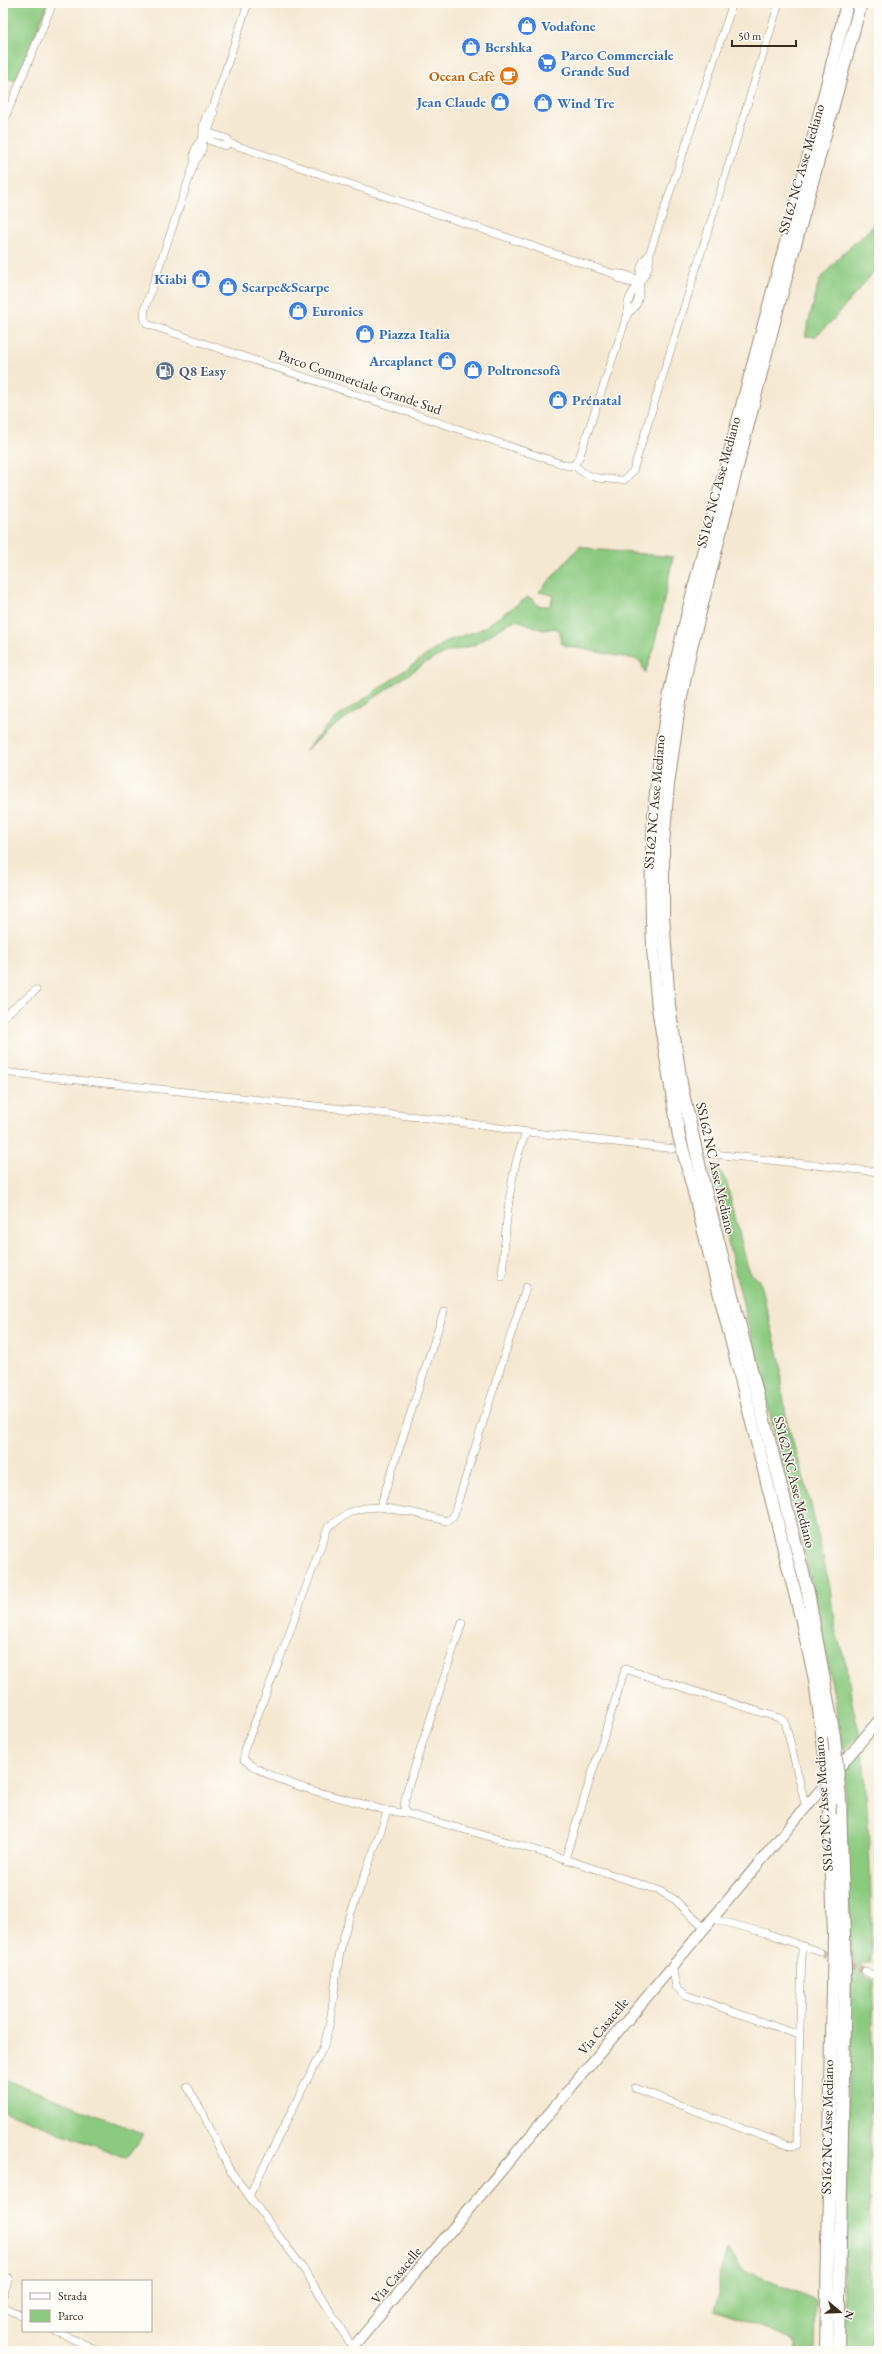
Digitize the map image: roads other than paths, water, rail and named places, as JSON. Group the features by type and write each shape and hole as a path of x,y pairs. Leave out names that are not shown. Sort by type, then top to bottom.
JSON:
{"highway":[{"name":"SS162 NC Asse Mediano","path":"826,2351 834,1949 830,1815 825,1756 814,1680 801,1617 699,1191 682,1090 664,1007 663,916 657,858 678,713 706,566 847,3"},
{"name":"SS162 NC Asse Mediano","path":"739,439 776,314 862,3"},
{"name":"SS162 NC Asse Mediano","path":"699,1191 808,1592 834,1736 840,1799 844,1971 838,2351"}],"street":[{"path":"3,123 53,3"},
{"name":"Parco Commerciale Grande Sud","path":"248,3 212,110 214,113 205,135 199,157 195,161 146,308 144,317 147,324 561,465 574,465"},
{"path":"205,135 213,134 228,139 229,143 614,274 619,280 632,284 640,282 645,276 650,261 649,255 733,3"},
{"path":"640,282 640,291 634,310 628,313 579,458 574,465 582,474 593,478 624,480 633,471 779,3"},
{"path":"3,1017 36,990"},
{"path":"3,1072 437,1119 527,1132 878,1170"},
{"path":"502,1278 512,1184 521,1142 527,1132"},
{"path":"526,1287 451,1520 447,1521 380,1507 350,1512 328,1527 279,1661 244,1750 244,1760 254,1768 304,1787 387,1811 405,1813 565,1859 658,1890 674,1898 705,1928"},
{"path":"380,1507 444,1311"},
{"path":"405,1813 404,1806 407,1790 462,1623"},
{"path":"565,1859 625,1669 779,1718 785,1722 806,1808"},
{"name":"Via Casacelle","path":"353,2350 672,1965 713,1919 879,1720"},
{"path":"249,2196 319,2055 330,2027 335,1974 345,1933 387,1811"},
{"path":"713,1919 766,1933 820,1952"},
{"path":"635,2088 795,2147 798,2140 802,1946"},
{"path":"672,1965 676,1987 686,1995 799,2035"},
{"path":"865,1971 879,1978"},
{"path":"187,2086 203,2114 229,2169 305,2271 353,2350"},
{"path":"3,2296 9,2278"},
{"path":"3,2307 22,2316"},
{"path":"57,2332 99,2351"}],"tunnel":[{"path":"820,1952 865,1971"}],"place":[{"name":"Vodafone","path":"527,26"},
{"name":"Bershka","path":"471,47"},
{"name":"Parco Commerciale Grande Sud","path":"547,63"},
{"name":"Ocean Cafè","path":"509,76"},
{"name":"Jean Claude","path":"500,102"},
{"name":"Wind Tre","path":"543,103"},
{"name":"Kiabi","path":"201,279"},
{"name":"Scarpe&Scarpe","path":"228,287"},
{"name":"Euronics","path":"298,311"},
{"name":"Piazza Italia","path":"365,334"},
{"name":"Arcaplanet","path":"447,361"},
{"name":"Poltronesofà","path":"473,370"},
{"name":"Q8 Easy","path":"165,371"},
{"name":"Prénatal","path":"558,400"}]}
